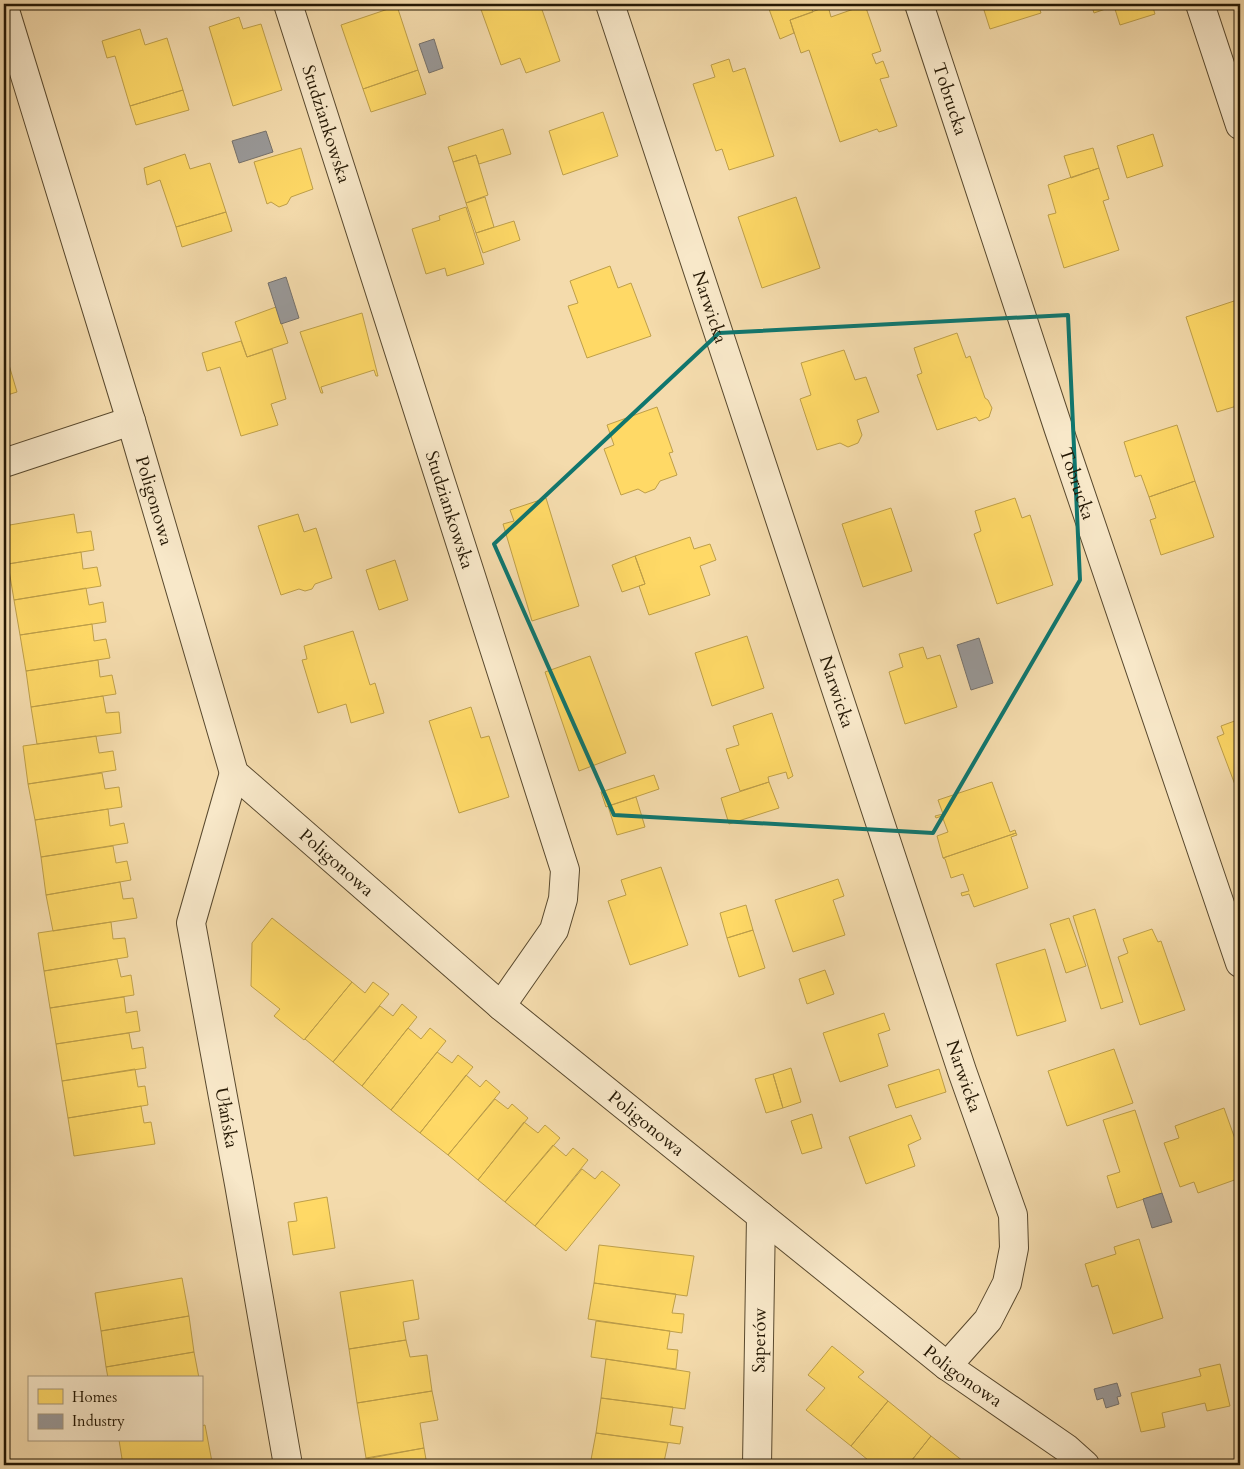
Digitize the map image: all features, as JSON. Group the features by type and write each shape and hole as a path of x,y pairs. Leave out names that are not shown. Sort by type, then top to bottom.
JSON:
{"street":[{"name":"Studziankowska","path":"288,4 565,870 563,899 554,930 501,1006"},
{"name":"Narwicka","path":"610,4 962,1071 1013,1215 1014,1248 1007,1283 988,1320 947,1366"},
{"name":"Tobrucka","path":"919,4 1062,439 1240,963"},
{"path":"1200,4 1240,125"},
{"name":"Poligonowa","path":"4,7 131,421 234,773 501,1006 947,1366 1076,1456 1102,1465"},
{"path":"4,463 131,421"},
{"name":"Ułańska","path":"234,773 191,923 240,1184 288,1465"},
{"name":"Saperów","path":"757,1465 761,1216"}],"highlighted area":[{"path":"1068,315 1080,580 933,833 614,815 494,544 719,333"}],"building: Homes":[{"path":"479,4 509,4 510,6 540,4 560,61 526,73 520,58 501,65"},
{"path":"784,4 810,4 813,12 790,20 794,33 780,39 769,9"},
{"path":"994,4 1038,4 1041,13 990,29 983,7"},
{"path":"1091,4 1152,4 1155,14 1120,25 1114,6 1094,13"},
{"path":"865,5 881,51 872,54 876,64 883,61 889,77 880,79 897,126 879,132 877,129 840,142 809,50 801,53 790,20 828,6 831,17"},
{"path":"397,6 418,70 363,89 341,25"},
{"path":"239,17 243,29 261,24 282,90 233,106 209,27"},
{"path":"140,29 145,45 167,38 183,90 130,106 115,56 107,58 102,41"},
{"path":"729,59 733,72 745,68 774,156 729,170 722,149 716,151 693,84 715,77 711,65"},
{"path":"418,70 426,94 371,112 363,89"},
{"path":"183,90 189,110 136,125 130,106"},
{"path":"603,112 618,156 563,175 549,131"},
{"path":"503,129 511,154 479,164 476,155 453,162 448,147"},
{"path":"1153,134 1163,166 1127,178 1117,146"},
{"path":"301,148 313,189 291,197 287,204 279,207 271,202 267,204 254,162"},
{"path":"1093,148 1099,168 1071,178 1064,156"},
{"path":"185,154 190,169 210,163 226,212 176,227 160,180 147,185 144,168"},
{"path":"476,155 488,195 466,203 453,162"},
{"path":"1099,168 1109,199 1103,201 1119,250 1064,268 1048,215 1056,213 1048,185"},
{"path":"485,197 494,227 476,233 466,203"},
{"path":"796,197 820,268 762,288 738,217"},
{"path":"466,207 484,264 447,276 445,268 426,274 412,229 440,220 439,216"},
{"path":"226,212 232,231 182,247 176,227"},
{"path":"514,221 520,240 483,253 476,233"},
{"path":"610,266 618,288 631,283 651,336 587,358 568,306 578,303 570,281"},
{"path":"1240,299 1240,405 1217,412 1186,317"},
{"path":"276,307 288,343 247,357 235,322"},
{"path":"362,313 378,376 376,376 374,370 321,387 323,393 321,393 300,332"},
{"path":"957,333 966,358 970,356 985,398 992,408 989,417 979,421 976,417 937,430 917,375 922,373 914,348"},
{"path":"241,341 247,357 272,349 286,399 271,404 278,425 241,436 220,367 207,371 202,353"},
{"path":"4,348 17,392 4,396"},
{"path":"844,350 855,380 866,377 879,412 857,420 862,435 858,443 848,447 840,443 817,450 800,399 811,395 801,363"},
{"path":"657,407 673,452 669,453 677,475 660,481 655,489 645,493 638,489 621,495 604,449 614,445 607,425"},
{"path":"1177,425 1195,481 1149,497 1141,475 1135,477 1124,442"},
{"path":"1195,481 1214,537 1161,555 1150,520 1156,518 1149,497"},
{"path":"546,498 579,606 532,621 503,524 514,521 510,510"},
{"path":"1015,498 1022,518 1030,515 1053,585 997,604 974,534 981,531 975,511"},
{"path":"891,508 912,571 863,587 842,524"},
{"path":"74,514 77,533 91,531 94,550 8,564 4,526"},
{"path":"298,514 304,532 316,528 332,578 315,584 312,589 305,591 299,589 281,595 258,526"},
{"path":"690,537 694,549 710,544 716,560 700,566 710,595 649,615 639,586 645,584 635,556"},
{"path":"81,552 83,569 97,567 101,586 14,600 8,564"},
{"path":"635,556 645,584 622,592 612,565"},
{"path":"395,560 408,600 379,610 366,570"},
{"path":"86,588 89,605 103,602 106,622 20,635 14,600"},
{"path":"92,624 94,641 106,639 110,658 26,671 20,635"},
{"path":"353,631 370,685 375,683 384,713 351,723 346,704 318,713 302,660 307,659 304,646"},
{"path":"747,636 764,688 712,706 695,653"},
{"path":"923,647 927,659 940,655 957,707 905,724 889,672 903,667 899,654"},
{"path":"590,656 626,753 579,771 545,672"},
{"path":"98,660 100,677 112,675 116,694 31,707 26,671"},
{"path":"103,696 106,713 119,712 121,733 37,744 31,707"},
{"path":"471,707 481,738 489,736 509,797 459,813 429,721"},
{"path":"772,713 793,776 788,779 786,772 768,777 769,782 740,791 726,749 739,745 733,726"},
{"path":"1240,719 1240,798 1217,737 1224,734 1221,726"},
{"path":"96,736 99,753 113,751 116,770 28,784 23,746"},
{"path":"102,773 105,789 119,787 122,807 35,820 28,784"},
{"path":"654,775 659,789 606,807 601,792"},
{"path":"769,782 779,808 729,824 721,798"},
{"path":"992,782 1010,832 1015,830 1016,833 943,858 937,836 948,832 942,816 936,818 935,816 943,814 938,800"},
{"path":"636,797 645,827 617,835 608,806"},
{"path":"108,809 110,826 124,823 128,843 41,857 35,820"},
{"path":"1016,833 1017,835 1011,837 1028,888 974,907 969,894 962,896 961,893 969,891 963,874 951,878 943,858"},
{"path":"113,846 116,863 127,861 131,880 46,895 41,857"},
{"path":"661,867 688,945 630,965 608,901 626,895 621,880"},
{"path":"838,879 844,896 833,900 845,935 793,952 775,900"},
{"path":"120,882 123,899 133,898 137,918 53,931 46,895"},
{"path":"746,905 753,930 727,938 720,913"},
{"path":"1095,909 1123,1002 1101,1009 1073,916"},
{"path":"272,918 352,982 304,1040 274,1016 280,1009 251,986 252,943"},
{"path":"1069,918 1086,966 1066,973 1050,924"},
{"path":"111,922 113,939 125,938 128,957 44,971 38,933"},
{"path":"1152,929 1158,942 1161,941 1185,1010 1140,1025 1118,957 1128,953 1123,939"},
{"path":"753,930 765,968 739,977 727,938"},
{"path":"1045,949 1066,1021 1017,1036 996,964"},
{"path":"117,959 121,977 131,975 134,995 50,1008 44,971"},
{"path":"825,970 834,994 807,1004 799,979"},
{"path":"352,982 365,993 373,982 389,994 333,1062 305,1039"},
{"path":"124,997 126,1013 137,1011 140,1031 56,1044 50,1008"},
{"path":"402,1004 417,1017 362,1086 333,1062 380,1006 393,1016"},
{"path":"884,1013 890,1030 878,1034 888,1066 840,1082 823,1033"},
{"path":"408,1028 421,1039 430,1028 446,1041 391,1110 362,1086"},
{"path":"129,1033 132,1049 143,1047 146,1068 62,1081 56,1044"},
{"path":"1114,1049 1133,1103 1067,1126 1048,1071"},
{"path":"437,1052 452,1063 458,1055 473,1067 420,1133 391,1110"},
{"path":"791,1068 801,1102 783,1108 773,1074"},
{"path":"135,1069 138,1087 145,1086 148,1105 68,1118 62,1081"},
{"path":"939,1069 946,1092 896,1108 888,1085"},
{"path":"773,1074 783,1108 766,1113 755,1079"},
{"path":"466,1075 480,1087 486,1080 500,1092 448,1155 420,1133"},
{"path":"495,1099 508,1109 512,1104 528,1118 478,1180 448,1155"},
{"path":"141,1106 144,1123 151,1122 155,1144 74,1156 68,1118"},
{"path":"1224,1108 1240,1153 1240,1178 1198,1193 1194,1182 1180,1187 1164,1143 1179,1138 1175,1126"},
{"path":"1135,1110 1162,1193 1117,1208 1107,1176 1120,1172 1103,1120"},
{"path":"812,1114 822,1148 802,1154 791,1121"},
{"path":"911,1115 921,1139 908,1145 915,1166 866,1184 849,1137"},
{"path":"524,1122 538,1133 545,1125 560,1138 505,1202 478,1180"},
{"path":"553,1145 566,1156 573,1148 588,1160 535,1226 505,1202"},
{"path":"582,1169 595,1179 602,1171 620,1185 566,1251 535,1226"},
{"path":"327,1197 335,1248 293,1255 288,1222 297,1221 294,1203"},
{"path":"1139,1239 1163,1318 1113,1334 1098,1285 1092,1287 1085,1264 1116,1254 1114,1247"},
{"path":"599,1245 694,1256 687,1296 594,1283"},
{"path":"182,1278 189,1316 101,1331 95,1293"},
{"path":"413,1280 419,1319 403,1322 406,1340 349,1349 340,1292"},
{"path":"594,1283 676,1294 672,1313 684,1314 682,1333 588,1319"},
{"path":"189,1316 194,1352 106,1367 101,1331"},
{"path":"596,1321 670,1331 667,1349 678,1350 676,1369 591,1357"},
{"path":"406,1340 410,1357 427,1355 432,1391 357,1403 349,1349"},
{"path":"832,1346 864,1372 858,1377 888,1401 851,1446 806,1410 825,1388 808,1375"},
{"path":"194,1352 199,1376 108,1376 106,1367"},
{"path":"606,1359 690,1372 685,1409 601,1398"},
{"path":"1220,1364 1230,1406 1207,1411 1205,1403 1162,1413 1165,1427 1141,1432 1131,1393 1201,1376 1199,1369"},
{"path":"432,1391 438,1420 420,1423 424,1448 366,1458 357,1403"},
{"path":"601,1398 673,1407 670,1425 683,1427 680,1444 596,1433"},
{"path":"888,1401 931,1436 908,1465 874,1465 851,1446"},
{"path":"205,1425 212,1462 189,1465 123,1465 119,1442 202,1442 202,1426"},
{"path":"596,1433 668,1443 664,1462 676,1463 676,1465 590,1465"},
{"path":"931,1436 968,1465 908,1465"},
{"path":"424,1448 427,1465 355,1465 355,1461"}],"building: Industry":[{"path":"434,39 443,68 429,73 419,44"},
{"path":"266,131 273,152 239,163 232,141"},
{"path":"286,277 299,318 281,324 268,283"},
{"path":"979,638 993,683 971,690 957,645"},
{"path":"1162,1193 1172,1222 1152,1228 1143,1199"},
{"path":"1117,1383 1121,1396 1117,1397 1119,1404 1106,1408 1103,1398 1097,1400 1094,1389"}]}
